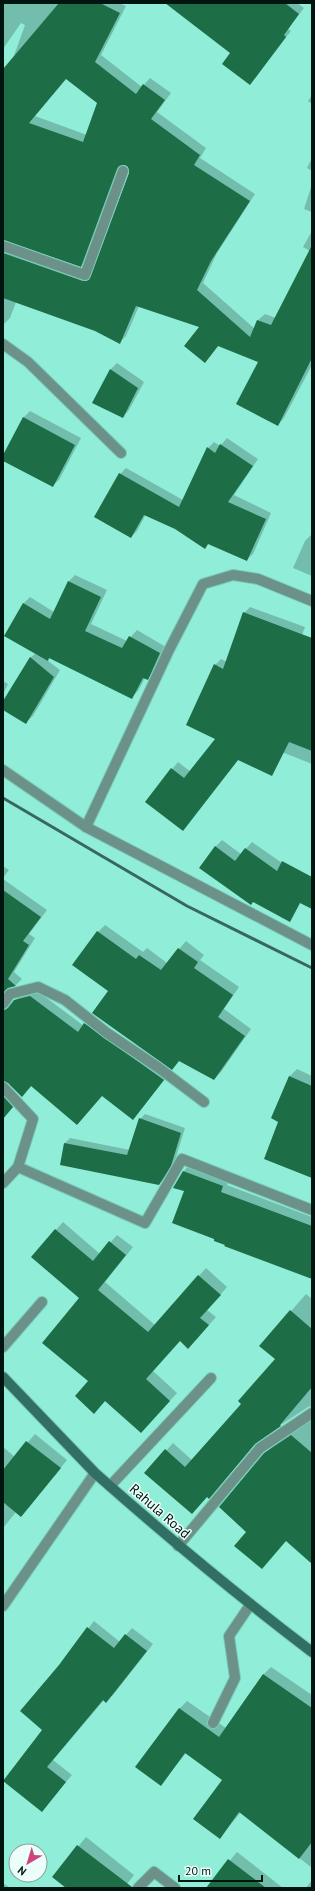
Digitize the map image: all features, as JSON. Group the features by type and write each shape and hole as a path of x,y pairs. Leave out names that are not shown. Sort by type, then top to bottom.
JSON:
{"main road":[{"name":"Rahula Road","path":"3,1377 94,1472 178,1546 250,1605 312,1652"}],"street":[{"path":"3,246 85,275 123,171"},
{"path":"3,344 28,362 122,453"},
{"path":"86,827 169,650 203,584 233,575 258,579 312,601"},
{"path":"3,770 86,827 312,945"},
{"path":"3,1004 10,994 38,987 65,1000 107,1033 159,1068 204,1102"},
{"path":"3,1087 32,1119 18,1167 3,1183"},
{"path":"18,1167 145,1223 182,1159 312,1210"},
{"path":"3,1347 42,1302"},
{"path":"110,1486 211,1378"},
{"path":"178,1546 260,1448 312,1413"},
{"path":"3,1606 94,1472"},
{"path":"213,1723 235,1678 229,1636 250,1605"},
{"path":"138,1888 154,1872 175,1888"}],"building":[{"path":"59,3 100,3 120,13 95,62 136,94 143,84 165,100 151,119 200,155 194,165 250,201 211,261 197,290 250,337 257,320 271,325 312,245 312,358 278,426 236,404 258,362 218,346 205,363 184,346 199,327 136,306 120,344 95,331 3,298 3,253 83,281 89,280 129,173 128,167 125,165 119,166 117,169 81,267 3,240 3,69","holes":["66,79 97,103 83,142 29,123"]},
{"path":"165,3 285,3 299,14 284,35 286,37 250,85 222,64 230,53"},
{"path":"110,369 138,388 123,418 92,403"},
{"path":"23,417 75,445 53,487 3,461 3,455"},
{"path":"220,444 253,466 228,502 266,519 247,561 208,544 205,549 175,529 144,515 131,538 94,517 119,473 179,507 207,447 215,453"},
{"path":"68,581 101,597 85,631 122,648 129,636 160,653 148,680 143,678 132,699 49,658 48,661 4,636 23,603 50,619"},
{"path":"243,612 312,638 312,751 289,742 272,776 238,760 183,831 145,802 171,768 184,778 215,739 186,725 214,664 223,669"},
{"path":"30,657 54,677 26,724 3,710 3,701"},
{"path":"215,846 235,861 245,848 277,871 282,861 312,877 312,909 300,903 290,922 253,902 251,905 199,868"},
{"path":"3,890 41,917 23,941 29,945 8,979 16,986 8,988 3,993"},
{"path":"97,931 136,959 139,955 161,970 178,948 198,962 194,968 233,995 218,1017 245,1036 214,1080 179,1061 172,1070 92,1013 108,991 72,965"},
{"path":"30,996 78,1032 84,1023 164,1080 133,1120 102,1096 77,1125 31,1086 22,1097 8,1083 3,1081 3,1010 8,1008 14,1000"},
{"path":"289,1076 312,1086 312,1178 264,1159 278,1122 271,1118"},
{"path":"3,1096 13,1107 3,1119"},
{"path":"139,1118 181,1133 171,1166 159,1185 60,1165 64,1143 127,1155"},
{"path":"183,1171 223,1186 221,1192 312,1226 312,1279 224,1246 225,1245 214,1241 214,1239 172,1223 184,1191 173,1188"},
{"path":"55,1229 93,1261 109,1241 126,1255 98,1290 148,1332 198,1275 221,1295 200,1318 209,1325 188,1349 180,1341 146,1379 170,1401 141,1433 105,1401 94,1414 75,1396 88,1381 42,1343 79,1298 31,1257"},
{"path":"290,1310 312,1329 312,1387 280,1425 281,1426 255,1444 209,1499 207,1497 192,1514 144,1473 165,1449 185,1467 241,1404 238,1401 275,1359 259,1346"},
{"path":"291,1435 312,1453 312,1564 286,1541 262,1569 234,1546 246,1532 219,1507 264,1453"},
{"path":"26,1441 61,1468 21,1517 3,1502 3,1470"},
{"path":"87,1627 114,1648 125,1634 147,1651 106,1703 103,1700 47,1767 66,1782 42,1812 3,1781 42,1730 20,1711 59,1665"},
{"path":"263,1674 312,1708 312,1842 299,1859 239,1812 220,1839 193,1819 222,1780 185,1753 161,1786 135,1767 179,1708 219,1737"},
{"path":"77,1845 132,1888 66,1888 52,1877"},
{"path":"228,1859 266,1888 206,1888"}],"railway":[{"path":"3,798 187,906 312,968"}]}
